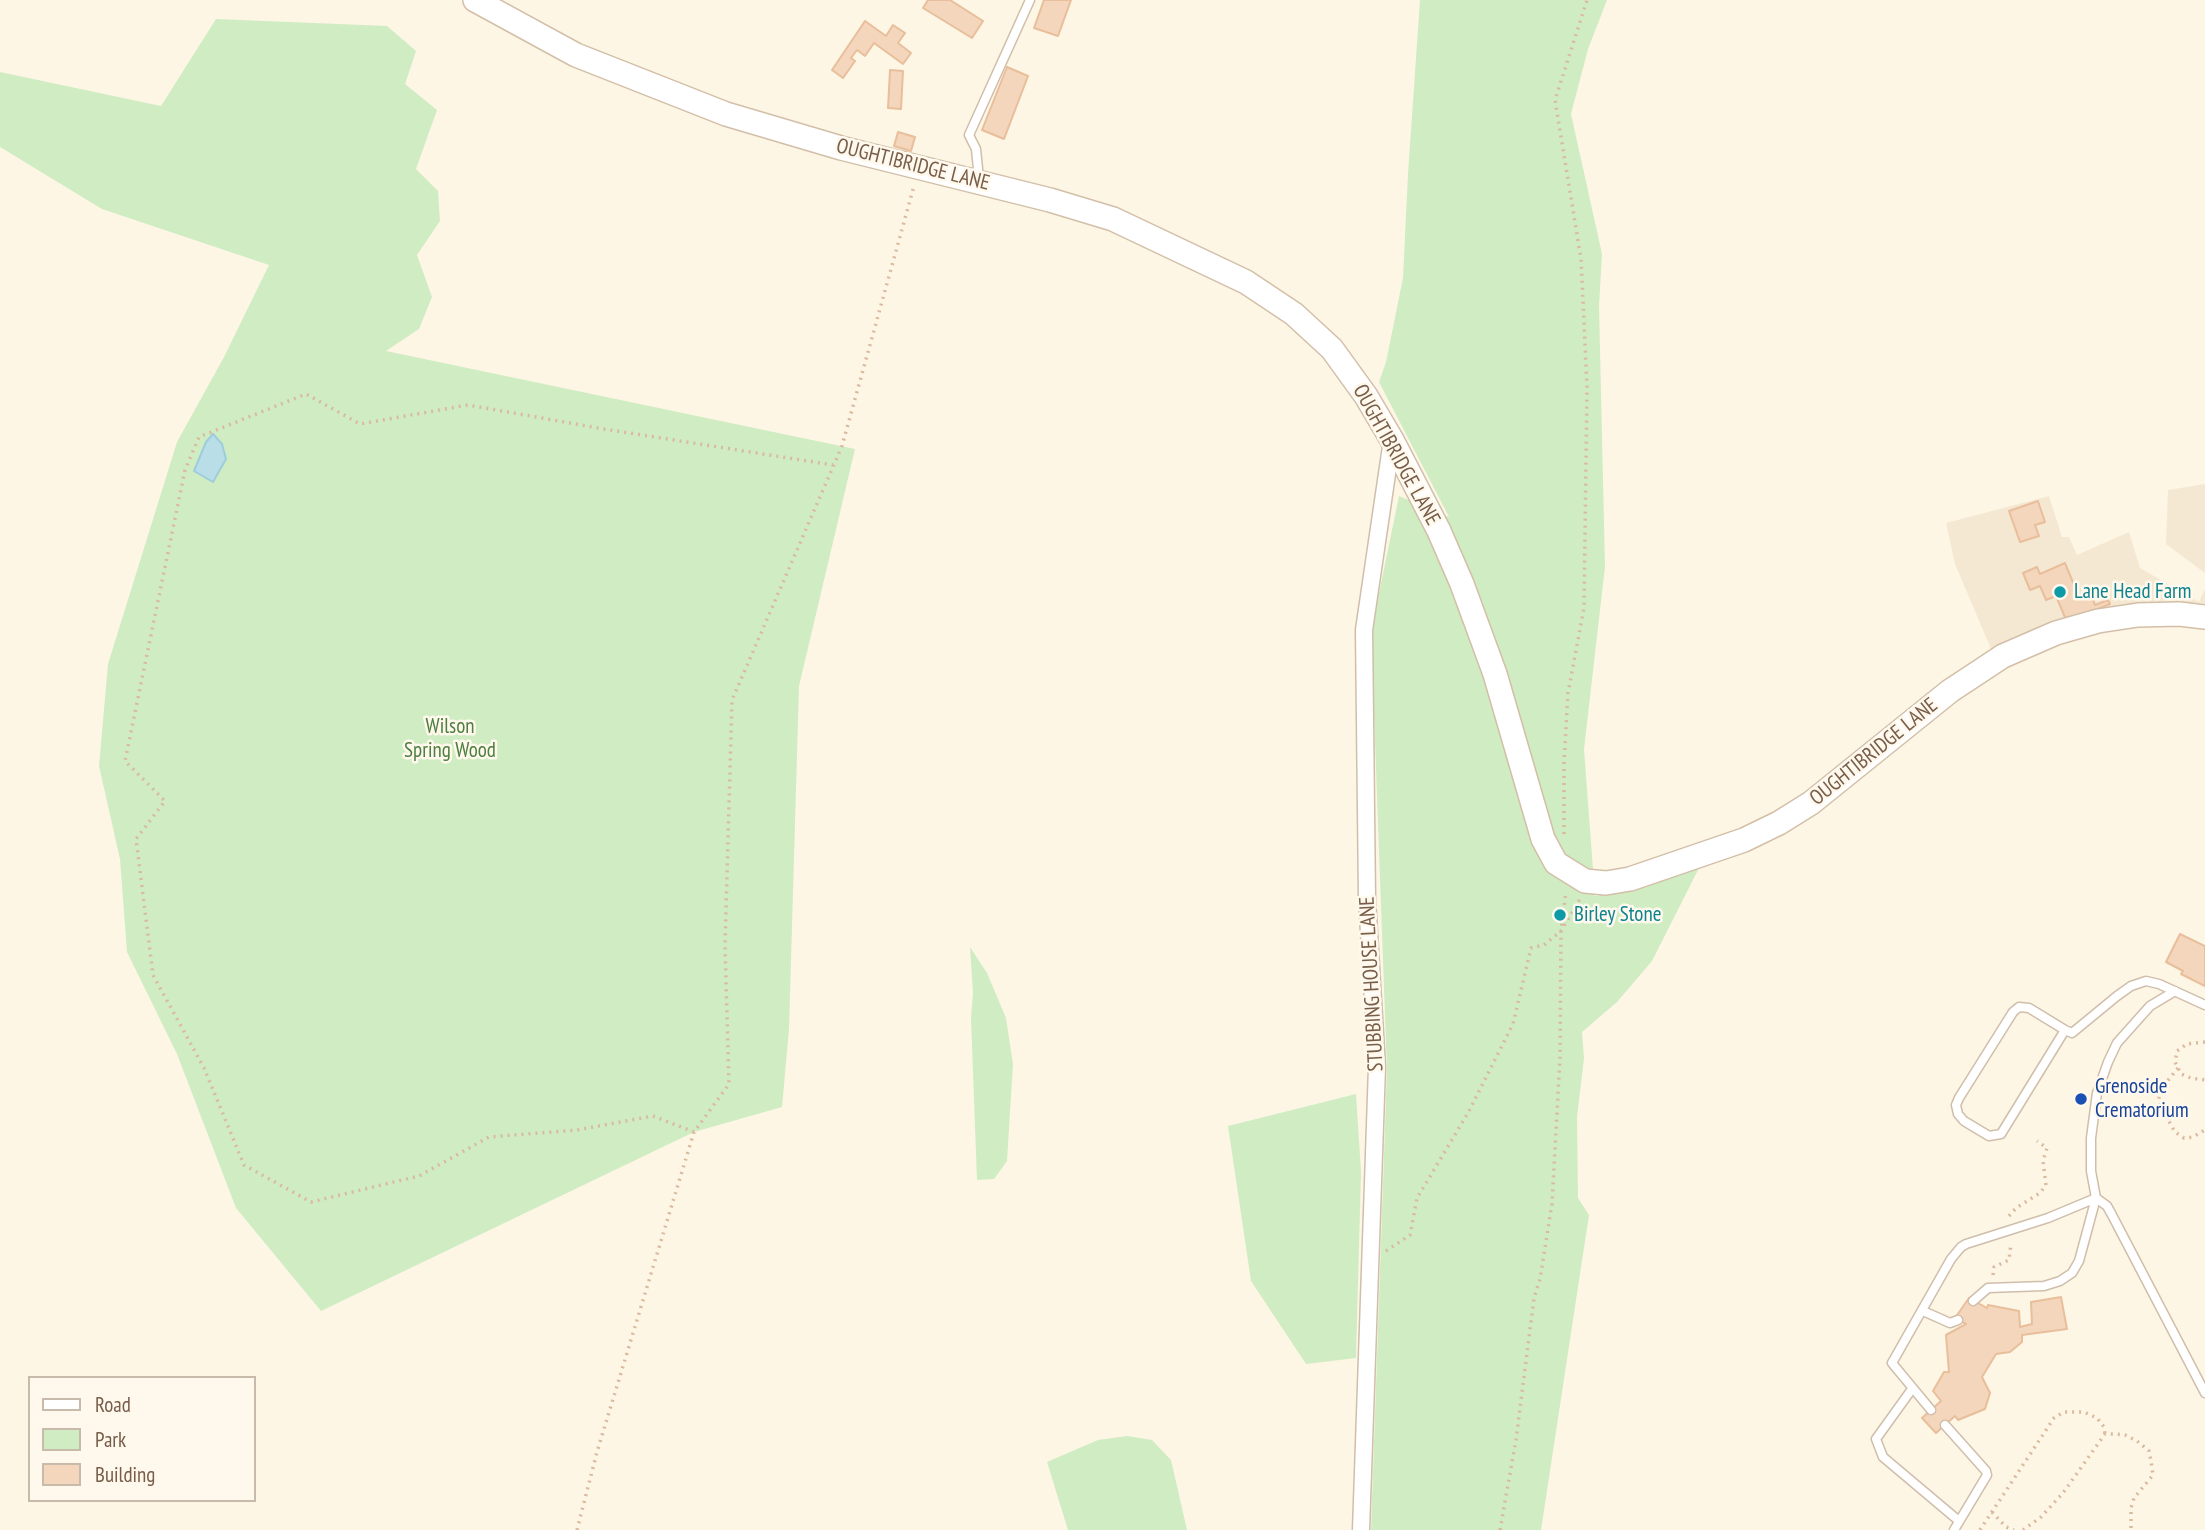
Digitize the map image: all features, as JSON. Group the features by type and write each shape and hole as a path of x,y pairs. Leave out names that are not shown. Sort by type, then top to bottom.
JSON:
{"street":[{"name":"OUGHTIBRIDGE LANE","path":"475,0 576,55 726,114 841,148 1113,219 1246,282 1293,314 1332,349 1366,396 1439,531 1495,674 1543,839 1570,872 1606,883 1630,879 1744,840 1779,823 1811,803 1950,691 2003,656 2056,633 2098,621 2138,615 2179,614 2205,617"},
{"name":"STUBBING HOUSE LANE","path":"1361,1530 1377,1067 1367,900 1364,630 1392,440"}],"lane":[{"path":"979,182 976,149 969,135 1030,0"},
{"path":"2065,1030 2001,1134 1989,1136 1964,1121 1958,1114 1956,1105 1959,1098 2013,1012 2019,1007 2029,1008 2072,1032 2139,983 2152,982 2205,1005"},
{"path":"1973,1300 1988,1288 2044,1286 2060,1281 2072,1273 2079,1261 2096,1198 2091,1171 2091,1138 2097,1093 2108,1062 2117,1043 2150,1006 2175,992"},
{"path":"1931,1410 1892,1363 1951,1259 1961,1247 2096,1198"},
{"path":"2096,1198 2107,1206 2205,1393"},
{"path":"1923,1311 1950,1323 1958,1320"},
{"path":"1912,1389 1876,1439 1883,1457 1959,1521"},
{"path":"1945,1425 1987,1475 1954,1530"}],"path":[{"path":"1500,1530 1516,1440 1534,1298 1540,1279 1552,1204 1560,1059 1561,931 1570,872 1564,841 1564,763 1568,693 1584,608 1587,387 1581,259 1555,100 1587,0"},
{"path":"577,1530 597,1452 694,1132 729,1084 725,946 732,700 842,446 920,167"},
{"path":"694,1132 653,1116 577,1130 489,1137 419,1176 311,1202 244,1165 204,1068 153,975 136,839 165,800 125,761 185,470 199,437 306,394 360,424 468,405 833,465"},
{"path":"1372,1249 1388,1251 1409,1235 1418,1198 1468,1113 1513,1024 1531,948 1544,945 1561,931 1584,894 1570,872"},
{"path":"2205,1042 2187,1044 2177,1051 2175,1062 2181,1074 2205,1080"},
{"path":"2178,1068 2161,1089 2158,1102 2175,1132 2184,1138 2193,1137 2205,1130"},
{"path":"1980,1530 2054,1418 2064,1412 2084,1412 2097,1418 2104,1427 2105,1434 2063,1493 2041,1517 2024,1530"},
{"path":"2105,1434 2125,1435 2149,1451 2153,1475 2134,1498 2131,1530"},
{"path":"1991,1512 2006,1527 2014,1530"}],"shaded area":[{"path":"2205,484 2205,573 2166,544 2168,490"},
{"path":"2049,496 2062,537 2069,537 2077,555 2129,532 2140,568 2199,602 2205,589 2205,604 2200,603 2196,608 2040,629 1991,649 1955,564 1946,523"}],"green space":[{"path":"1420,0 1607,0 1588,49 1571,114 1602,254 1599,306 1605,567 1584,749 1595,896 1635,889 1700,866 1652,961 1617,1002 1582,1032 1584,1058 1577,1117 1578,1198 1589,1215 1541,1530 1371,1530 1387,1070 1371,632 1399,496 1449,517 1379,382 1386,362 1403,278"},
{"name":"Wilson Spring Wood","path":"216,19 387,26 416,51 405,84 437,110 416,169 438,191 440,221 417,255 432,297 419,329 386,351 855,449 799,686 789,1029 782,1107 694,1132 321,1311 236,1208 177,1054 127,952 120,859 99,766 108,664 177,442 224,357 269,265 102,209 0,147 0,72 161,106"},
{"path":"970,947 987,973 1006,1018 1013,1064 1007,1161 994,1179 977,1180"},
{"path":"1356,1094 1361,1172 1356,1358 1306,1364 1251,1281 1228,1126"},
{"path":"1127,1436 1152,1440 1171,1460 1187,1530 1068,1530 1047,1462 1098,1440"}],"water":[{"path":"213,434 222,444 226,459 213,482 194,471 206,442"}],"building":[{"path":"928,0 950,0 983,21 972,38 923,8"},
{"path":"1044,0 1071,0 1058,36 1034,28"},
{"path":"865,21 886,36 893,25 905,33 898,43 911,53 903,64 874,43 865,56 857,50 851,58 855,61 843,78 832,70"},
{"path":"1007,67 1028,76 1004,139 982,130"},
{"path":"890,70 903,71 901,109 888,108"},
{"path":"898,132 915,137 911,151 894,146"},
{"path":"2038,501 2045,522 2035,525 2039,536 2020,542 2009,511"},
{"name":"Lane Head Farm","path":"2065,563 2079,597 2090,593 2095,605 2108,600 2110,604 2067,622 2056,596 2046,600 2040,586 2030,590 2023,573 2037,567 2040,574"},
{"path":"2180,934 2205,946 2205,986 2181,974 2183,971 2166,962"},
{"path":"2061,1297 2067,1329 2022,1335 2022,1342 2010,1352 1996,1354 1982,1377 1990,1393 1985,1409 1958,1420 1955,1416 1936,1433 1922,1418 1941,1401 1933,1391 1944,1372 1949,1372 1946,1335 1966,1324 1955,1318 1969,1298 1987,1308 1988,1305 2019,1311 2020,1327 2032,1324 2031,1302"}],"place":[{"name":"Lane Head Farm","path":"2060,592"},
{"name":"Birley Stone","path":"1560,915"},
{"name":"Grenoside Crematorium","path":"2081,1099"}]}
